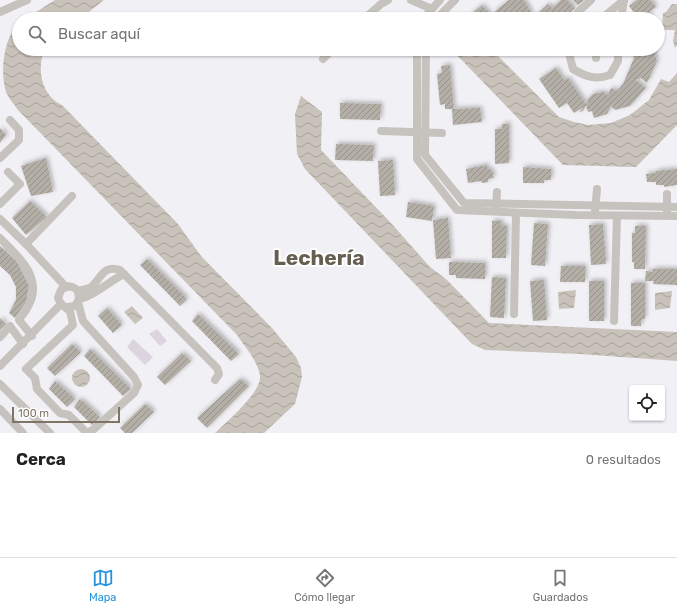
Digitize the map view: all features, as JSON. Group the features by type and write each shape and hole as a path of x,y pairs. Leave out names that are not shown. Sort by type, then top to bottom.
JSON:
{"street":[{"path":"0,12 27,0"},
{"path":"372,12 388,0"},
{"path":"411,0 432,9"},
{"path":"429,12 440,0"},
{"path":"443,12 455,0"},
{"path":"578,12 591,0"},
{"path":"609,12 624,0"},
{"path":"622,12 624,0"},
{"path":"323,59 326,56"},
{"path":"417,56 421,133"},
{"path":"426,56 421,133 417,159 457,210 496,208 667,212 677,216"},
{"path":"570,56 573,69 584,76 599,78 610,75 618,61 618,56"},
{"path":"0,158 19,140 19,130 10,120"},
{"path":"381,131 442,133"},
{"path":"0,204 20,184 8,172"},
{"path":"595,211 597,189"},
{"path":"496,208 497,192"},
{"path":"667,194 667,212"},
{"path":"26,244 72,196"},
{"path":"595,211 617,216 667,212 677,207"},
{"path":"496,208 516,213 566,210"},
{"path":"514,314 516,213"},
{"path":"614,321 617,216"},
{"path":"0,219 26,244 66,287"},
{"path":"0,238 27,266 33,282 29,304 19,320 32,336"},
{"path":"64,306 72,307 106,270 116,269 124,274 217,368 219,374 215,380"},
{"path":"79,298 88,297 104,284 124,274"},
{"path":"66,287 74,288 79,298 83,321 134,377 138,385 134,393 94,429 87,433 69,414 60,412 46,399 38,389 35,378 26,369 73,325 70,311 64,306 58,295 61,290 66,287"},
{"path":"0,366 64,306"},
{"path":"0,337 10,326 23,344"},
{"path":"0,384 50,433"},
{"path":"0,409 23,433"}],"shaded area":[{"path":"157,329 167,341 160,346 149,334"},
{"path":"133,339 153,357 145,365 127,347"}],"water":[{"path":"55,0 104,0 89,12 36,12"},
{"path":"672,4 677,4 677,45 675,48 673,41 675,30 665,30 666,12"},
{"path":"12,33 12,56 42,56 42,80 49,95 62,105 178,224 201,256 272,328 296,357 301,368 302,377 295,404 264,433 215,433 243,406 256,389 260,375 254,359 237,335 18,110 6,92 4,84 4,56 9,38"},
{"path":"458,56 498,56 559,117 588,125 611,123 630,115 649,100 661,79 669,82 677,73 677,125 636,167 563,165"},
{"path":"301,96 322,112 321,150 391,223 430,267 447,280 489,323 677,332 677,361 580,354 485,350 472,344 305,169 297,154 295,114"},
{"path":"576,290 574,308 559,309 558,292"},
{"path":"672,291 670,308 655,310 655,293"},
{"path":"132,306 143,318 135,324 124,312"},
{"path":"77,369 85,369 90,374 88,385 85,387 77,387 72,382 72,374"}],"building":[{"path":"509,0 524,0 531,12 494,12"},
{"path":"561,0 567,0 575,8 571,12 539,12 548,4 552,8"},
{"path":"573,0 584,0 578,5"},
{"path":"637,0 650,0 656,7 649,12 634,12 629,6"},
{"path":"482,5 488,12 474,12"},
{"path":"634,56 655,56 657,61 647,83 641,78 635,80 646,88 630,106 615,110 611,106 607,114 594,118 592,111 588,112 586,105 583,111 579,112 584,107 574,113 567,103 559,108 539,79 556,68 564,80 568,78 586,104 588,102 587,98 588,99 593,94 603,92 608,95 611,88 617,91 623,84"},
{"path":"450,65 454,109 480,108 482,122 453,125 452,109 445,109 445,104 440,105 437,74 442,73 441,66"},
{"path":"340,103 381,104 380,120 340,119"},
{"path":"502,124 509,124 509,163 495,164 495,129 502,129"},
{"path":"0,128 6,135 0,143"},
{"path":"336,144 374,145 373,161 335,160"},
{"path":"46,158 53,192 31,196 21,166"},
{"path":"393,160 395,195 380,196 378,161"},
{"path":"487,165 488,170 492,170 494,178 488,179 488,182 482,183 481,181 468,183 466,169"},
{"path":"523,167 551,169 551,180 544,180 544,183 523,183"},
{"path":"677,169 677,185 664,187 664,185 656,185 656,182 647,182 646,174 656,173 656,171"},
{"path":"30,201 47,217 26,235 12,218"},
{"path":"408,202 434,206 432,221 406,217"},
{"path":"448,218 451,258 436,259 433,220"},
{"path":"492,221 502,221 501,226 507,226 506,258 492,258"},
{"path":"534,223 548,224 545,266 531,265"},
{"path":"603,224 606,264 591,265 589,225"},
{"path":"635,226 646,226 645,269 634,269 634,262 632,262 632,233 635,233"},
{"path":"0,246 17,262 29,286 26,302 15,318 9,313 16,300 16,287 10,275 0,266"},
{"path":"147,259 187,299 180,306 140,265"},
{"path":"449,262 485,263 485,279 456,278 456,275 449,275"},
{"path":"561,266 585,266 585,282 560,282"},
{"path":"653,269 677,269 677,285 653,284 654,281 645,281 646,271 653,272"},
{"path":"492,277 506,278 504,318 490,317"},
{"path":"544,280 547,320 533,321 530,281"},
{"path":"589,281 604,281 604,321 589,321"},
{"path":"631,283 645,283 645,319 641,319 641,326 631,326"},
{"path":"107,308 122,325 113,333 98,316"},
{"path":"198,314 239,354 231,361 192,321"},
{"path":"0,318 6,324 0,330"},
{"path":"72,344 81,352 55,376 47,368"},
{"path":"90,349 131,389 123,396 84,356"},
{"path":"182,353 191,361 165,385 157,377"},
{"path":"240,379 249,386 207,428 197,418"},
{"path":"55,381 75,399 67,407 49,389"},
{"path":"80,399 100,417 92,425 74,407"},
{"path":"145,404 154,412 132,433 125,433 120,428"}],"district":[{"name":"Lechería","path":"319,258"}]}
